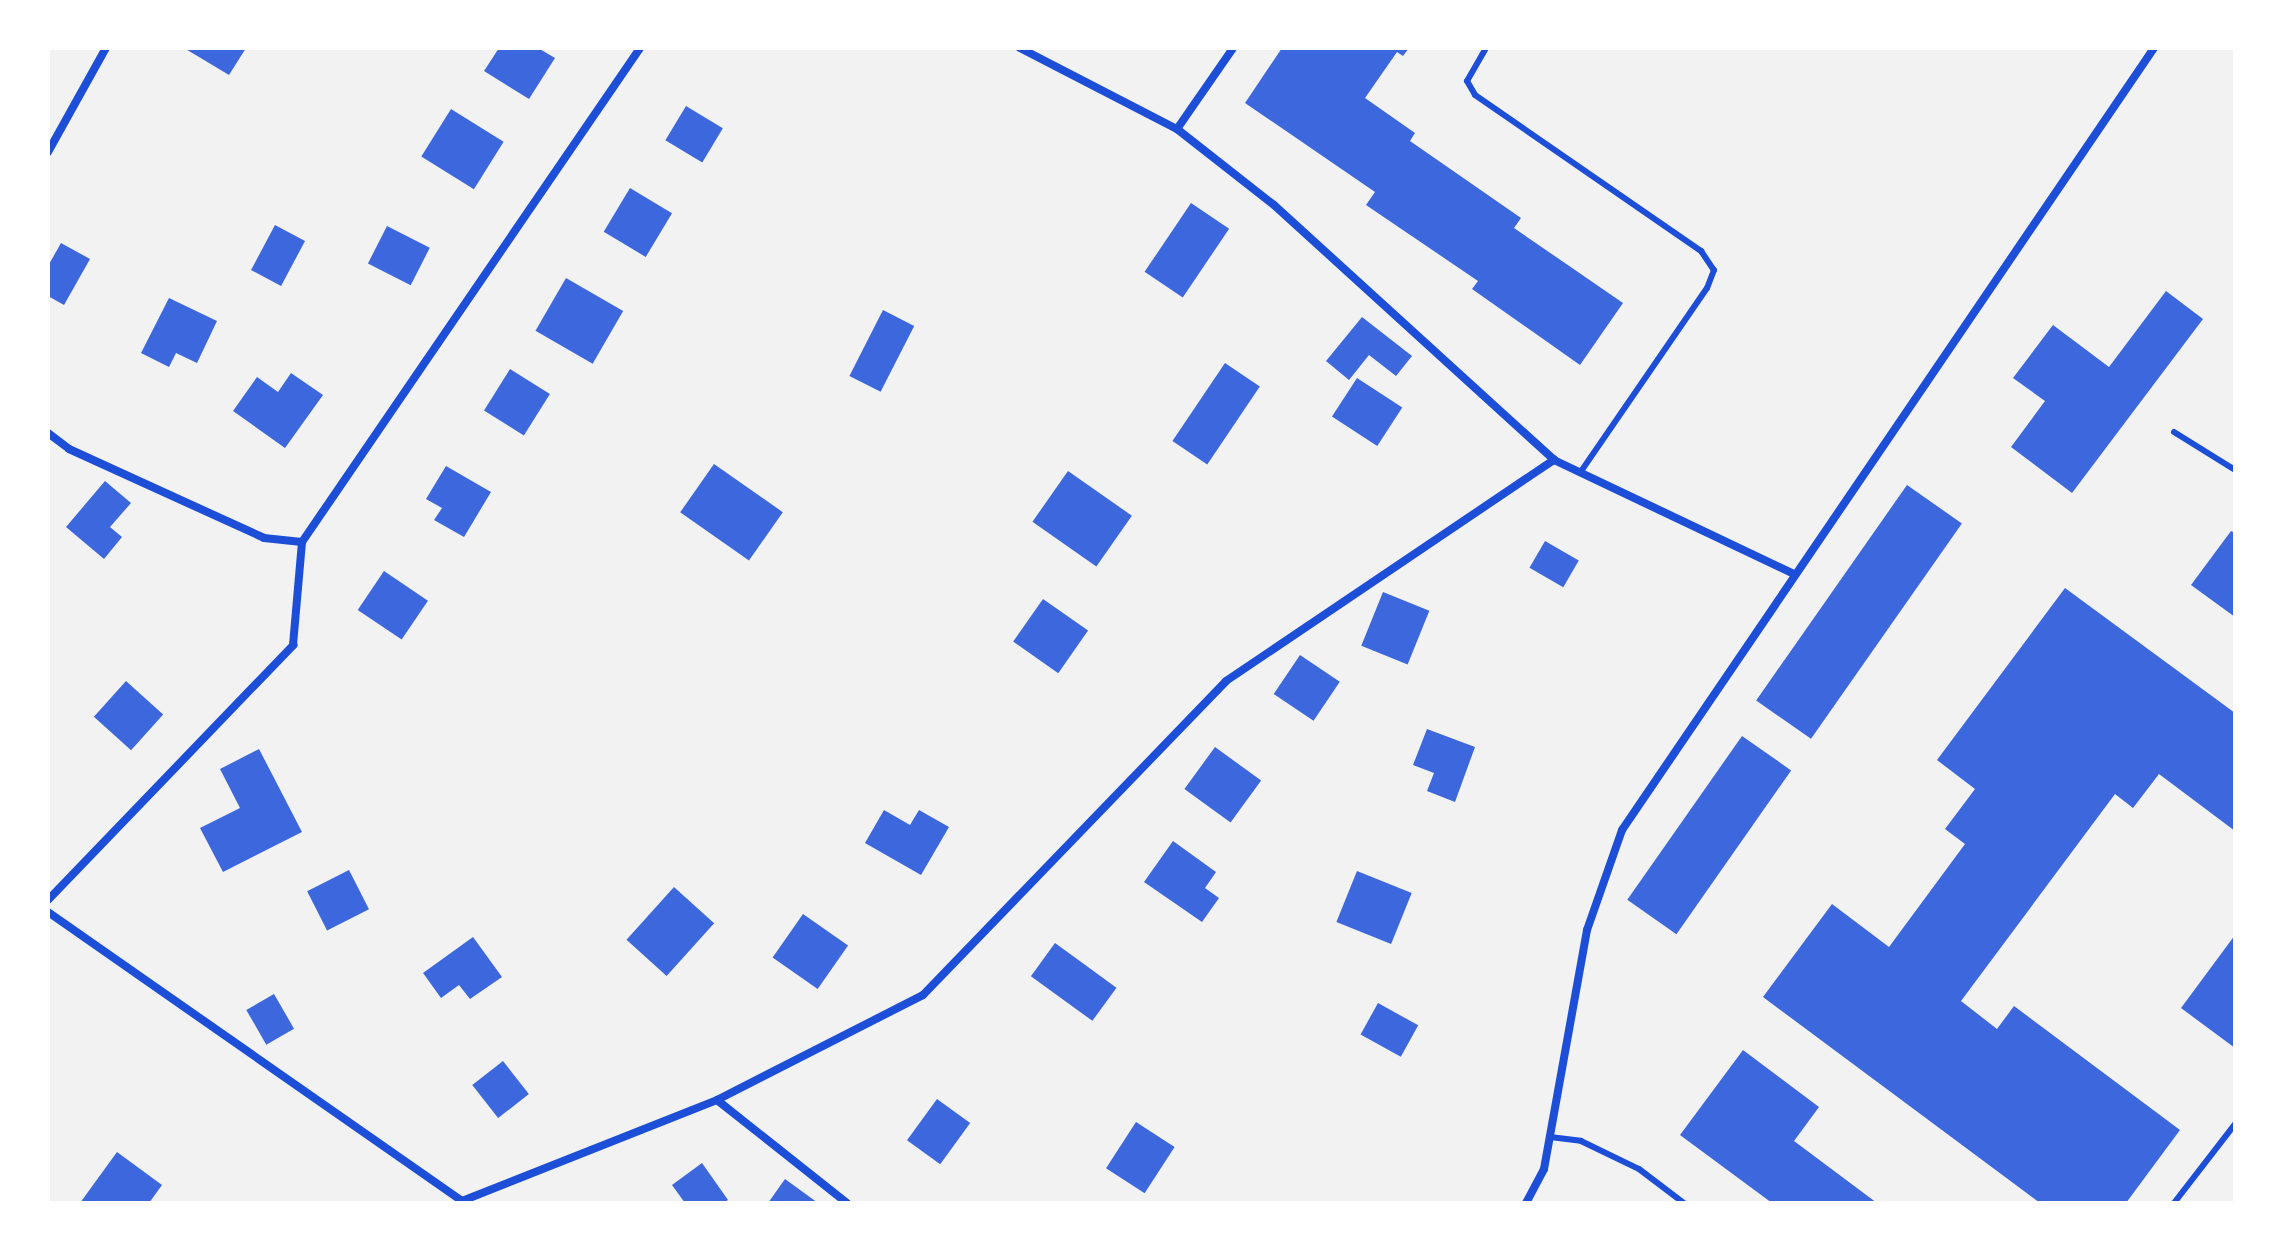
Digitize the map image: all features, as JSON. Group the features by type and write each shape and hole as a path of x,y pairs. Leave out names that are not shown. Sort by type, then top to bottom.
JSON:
{"street":[{"path":"48,152 106,48"},
{"path":"48,900 293,645 302,542 640,48"},
{"path":"1020,48 1177,129 1274,205 1452,373 1554,460 1794,574"},
{"path":"1177,129 1233,48"},
{"path":"1526,1203 1544,1169 1587,930 1622,830 2154,48"},
{"path":"48,433 69,449 264,538 302,542"},
{"path":"48,912 462,1201 717,1100 923,995 1226,681 1554,460"},
{"path":"717,1100 847,1203"}],"lane":[{"path":"1486,48 1467,81 1475,95 1701,251 1714,270 1707,288 1580,473"},
{"path":"2174,432 2235,470"},
{"path":"2174,1203 2235,1124"},
{"path":"1550,1137 1581,1141 1627,1164 1684,1203"}],"building":[{"path":"184,48 246,48 229,75"},
{"path":"499,48 538,48 555,58 529,99 484,71"},
{"path":"1282,48 1409,48 1403,56 1397,52 1365,98 1415,133 1410,141 1521,218 1514,228 1623,303 1580,365 1472,289 1478,281 1366,205 1375,192 1245,103"},
{"path":"686,106 723,128 702,162 665,140"},
{"path":"451,109 504,142 474,189 421,156"},
{"path":"630,188 672,213 646,257 604,232"},
{"path":"1191,203 1229,229 1183,298 1145,272"},
{"path":"275,225 305,241 281,286 251,270"},
{"path":"387,226 430,248 411,285 368,263"},
{"path":"61,243 90,259 64,305 48,296 48,266"},
{"path":"566,278 623,311 593,364 536,331"},
{"path":"2166,291 2203,319 2072,493 2011,447 2045,401 2013,378 2053,325 2109,367"},
{"path":"169,298 217,321 197,363 176,353 169,367 141,353"},
{"path":"883,310 914,326 881,392 849,376"},
{"path":"1362,317 1412,356 1396,376 1369,355 1349,380 1326,361"},
{"path":"1225,363 1260,386 1207,464 1172,441"},
{"path":"510,369 550,394 524,435 484,411"},
{"path":"291,373 323,395 285,448 233,411 257,377 278,392"},
{"path":"1357,378 1402,407 1377,446 1332,417"},
{"path":"714,464 783,512 749,561 680,512"},
{"path":"446,466 491,492 464,537 434,520 442,508 426,499"},
{"path":"1068,471 1132,516 1096,567 1032,522"},
{"path":"105,481 131,503 110,527 122,537 104,559 66,527"},
{"path":"1907,485 1962,523 1811,739 1756,700"},
{"path":"2231,531 2235,533 2235,617 2191,585"},
{"path":"1545,541 1579,560 1563,587 1530,568"},
{"path":"384,571 428,601 402,640 358,610"},
{"path":"2065,588 2235,713 2235,831 2159,774 2133,808 2115,794 1961,1001 1997,1029 2014,1006 2180,1130 2126,1203 2040,1203 1763,997 1832,904 1889,947 1965,844 1945,829 1975,789 1937,760"},
{"path":"1383,592 1429,611 1408,665 1361,646"},
{"path":"1043,599 1088,631 1058,673 1013,642"},
{"path":"1300,655 1340,682 1314,721 1274,694"},
{"path":"126,681 163,714 131,750 94,717"},
{"path":"1427,729 1475,747 1455,802 1427,791 1434,773 1413,765"},
{"path":"1742,736 1791,770 1676,934 1627,900"},
{"path":"1215,747 1261,781 1231,823 1184,789"},
{"path":"259,749 302,832 223,872 200,828 240,808 220,769"},
{"path":"884,810 910,825 919,810 949,827 921,875 865,843"},
{"path":"1173,841 1216,872 1205,888 1219,898 1202,922 1144,882"},
{"path":"349,870 369,909 327,931 307,891"},
{"path":"1357,871 1412,893 1391,944 1336,922"},
{"path":"674,887 714,923 667,976 626,940"},
{"path":"803,914 848,946 818,989 773,957"},
{"path":"2235,935 2235,1048 2181,1008"},
{"path":"473,937 502,977 470,999 459,985 441,998 423,973"},
{"path":"1055,943 1116,988 1092,1021 1031,976"},
{"path":"274,994 294,1029 266,1045 246,1010"},
{"path":"1378,1003 1418,1025 1401,1057 1361,1034"},
{"path":"1743,1050 1819,1107 1794,1141 1877,1203 1772,1203 1680,1135"},
{"path":"503,1061 529,1094 498,1118 472,1085"},
{"path":"937,1099 970,1123 940,1164 907,1140"},
{"path":"1136,1122 1175,1147 1145,1193 1106,1168"},
{"path":"117,1152 162,1185 149,1203 80,1203"},
{"path":"702,1163 728,1200 723,1203 685,1203 672,1185"},
{"path":"785,1179 818,1203 768,1203"}]}
